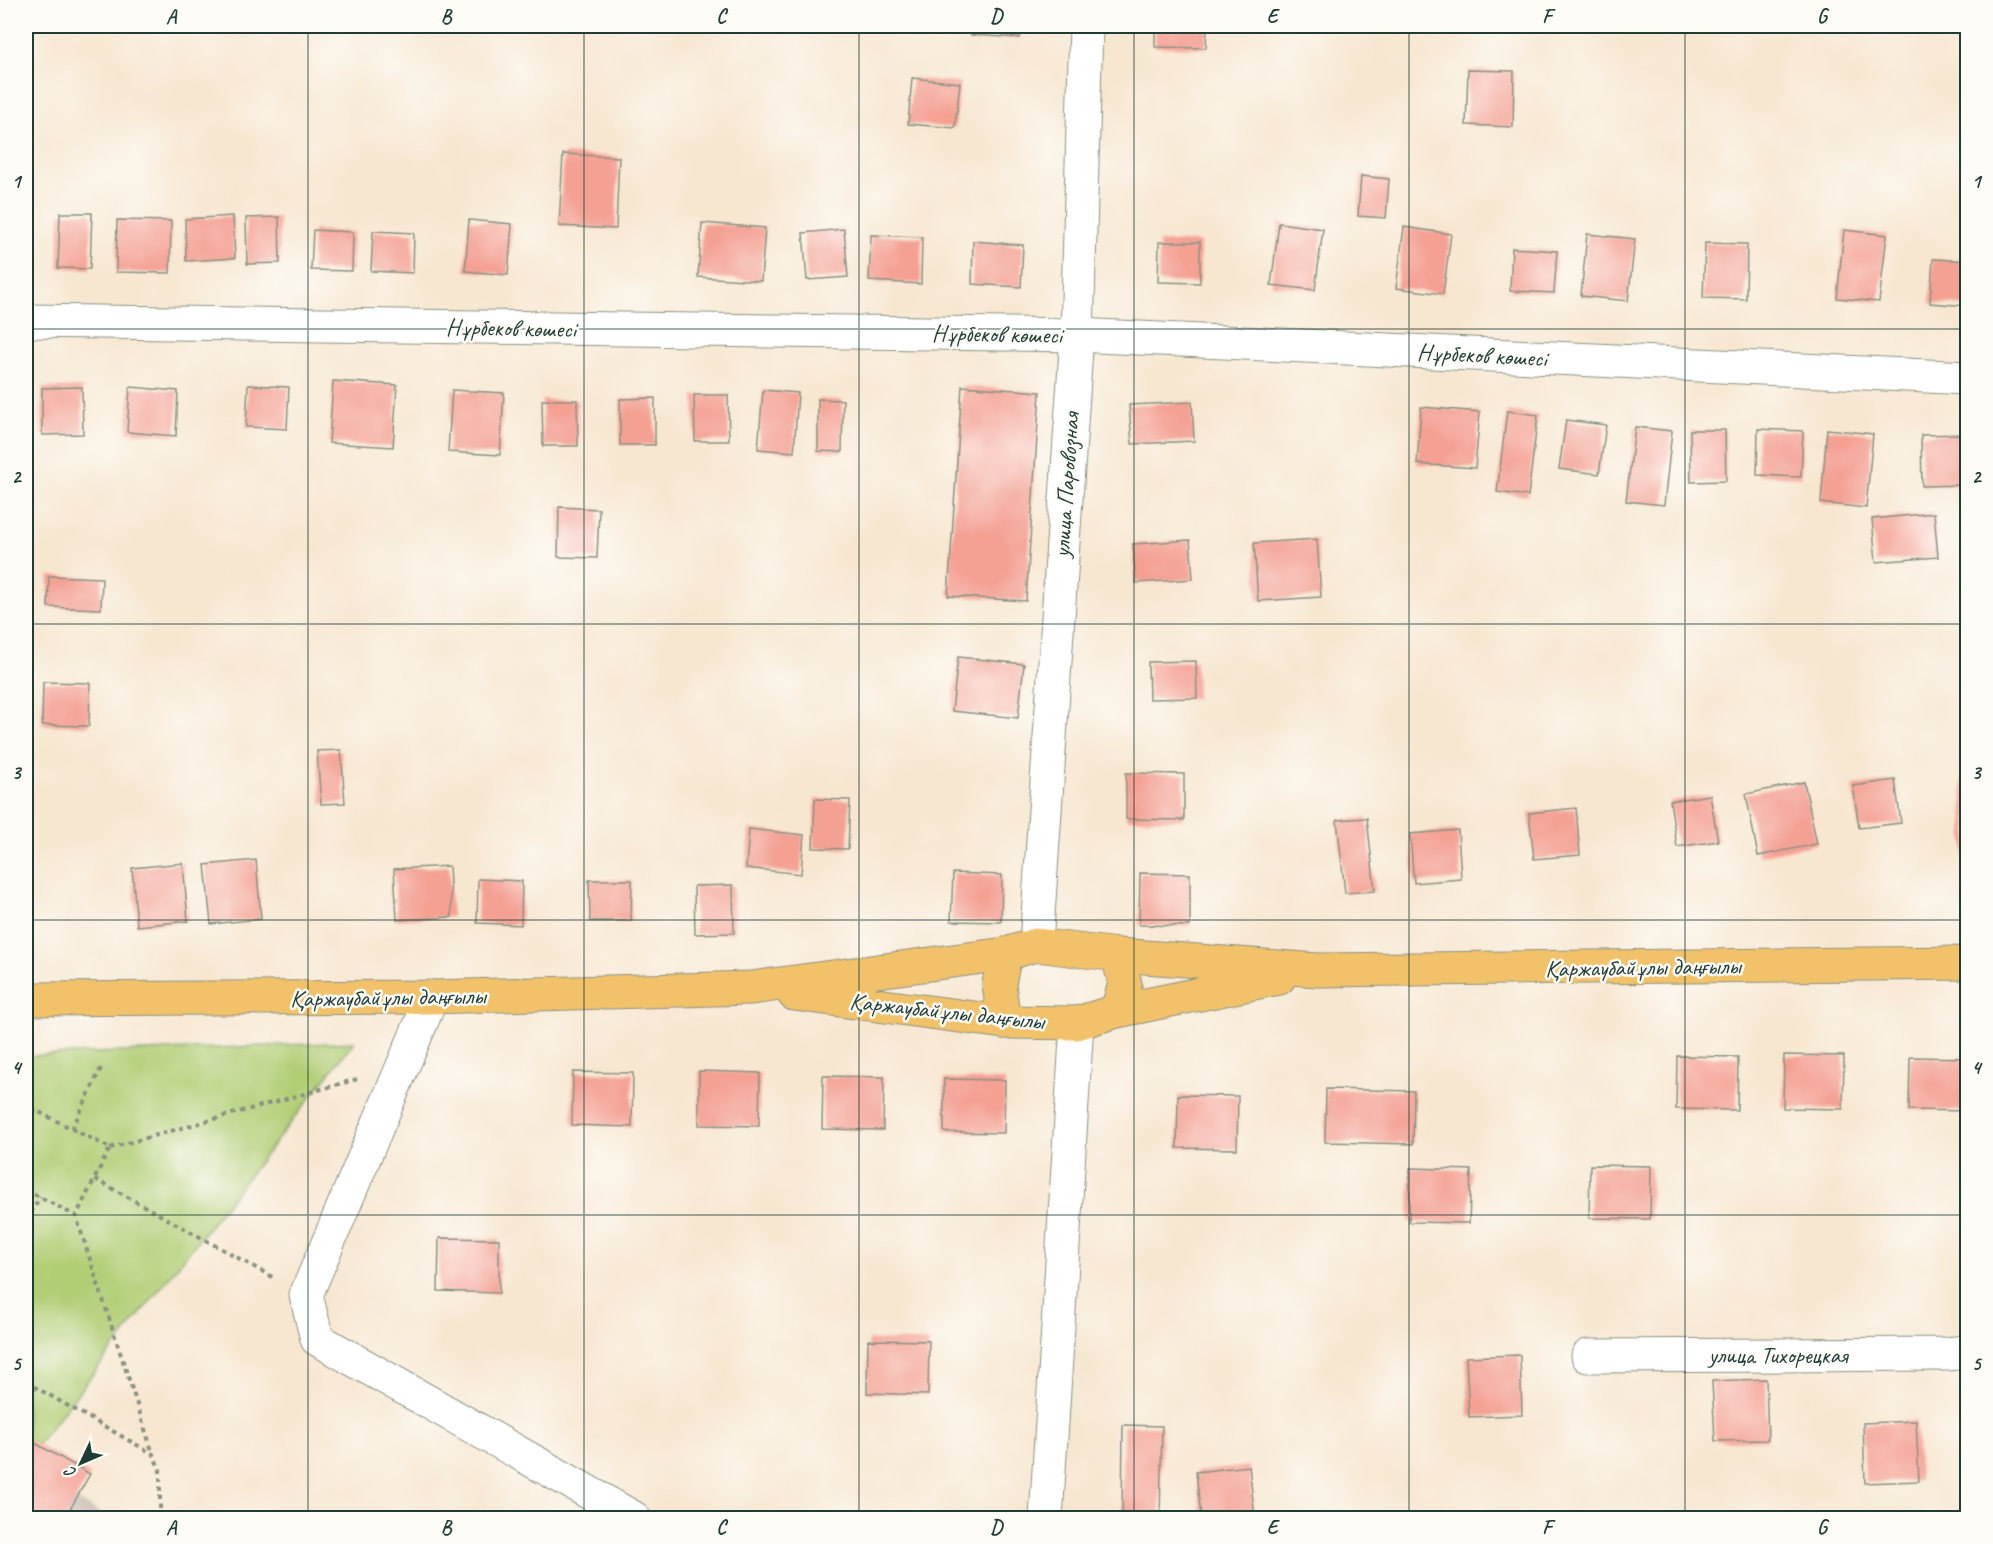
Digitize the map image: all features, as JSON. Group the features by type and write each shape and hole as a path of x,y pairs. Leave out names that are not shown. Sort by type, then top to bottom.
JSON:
{"highway":[{"name":"Қаржаубайұлы даңғылы","path":"26,999 432,997 751,988 1005,954 1035,945 1118,955 1318,970 1968,963"},
{"path":"1004,1022 999,984 1005,954"},
{"path":"1118,955 1125,984 1118,1011"},
{"name":"Қаржаубайұлы даңғылы","path":"751,988 1004,1022 1077,1023 1118,1011 1318,970"}],"street":[{"name":"улица Паровозная","path":"1035,945 1077,335 1086,26"},
{"name":"Нұрбеков көшесі","path":"26,321 1077,335 1968,378"},
{"path":"432,997 306,1295 317,1339 634,1518"},
{"path":"1046,1518 1077,1023"},
{"name":"улица Тихорецкая","path":"1588,1356 1968,1352"}],"path":[{"path":"72,1129 102,1066"},
{"path":"26,1130 35,1110 110,1148 403,1066"},
{"path":"76,1216 110,1148"},
{"path":"95,1179 306,1295"},
{"path":"26,1190 76,1216 160,1470 160,1518"},
{"path":"26,1221 40,1197"},
{"path":"26,1382 153,1454"}],"shaded area":[{"path":"26,1472 51,1485 108,1518 26,1518"}],"green space":[{"path":"354,1042 26,1459 26,1056"}],"building":[{"path":"972,26 1021,26 1020,38 971,35"},
{"path":"1155,26 1207,26 1206,48 1155,47"},
{"path":"1468,70 1514,71 1513,127 1466,125"},
{"path":"912,78 960,83 955,128 908,124"},
{"path":"563,154 619,157 616,229 559,226"},
{"path":"1361,176 1389,179 1386,218 1358,216"},
{"path":"60,213 92,213 90,269 58,268"},
{"path":"233,216 235,258 186,261 185,219"},
{"path":"279,217 280,263 247,264 246,218"},
{"path":"117,220 171,221 170,273 116,272"},
{"path":"469,220 512,224 508,275 465,271"},
{"path":"702,223 765,228 761,281 698,277"},
{"path":"1279,223 1323,229 1315,290 1271,285"},
{"path":"1404,227 1451,234 1443,294 1396,288"},
{"path":"844,229 848,277 807,280 803,233"},
{"path":"313,230 353,232 352,271 311,270"},
{"path":"1844,230 1887,235 1879,302 1837,298"},
{"path":"373,231 414,233 413,273 371,271"},
{"path":"1587,234 1635,239 1628,301 1581,296"},
{"path":"871,235 922,237 921,284 869,281"},
{"path":"973,241 1023,245 1021,287 972,284"},
{"path":"1159,242 1200,242 1200,283 1158,282"},
{"path":"1705,243 1747,244 1746,299 1703,298"},
{"path":"1512,248 1557,251 1554,293 1510,291"},
{"path":"1933,259 1968,261 1968,306 1930,303"},
{"path":"333,381 397,385 393,447 329,443"},
{"path":"248,385 289,387 287,429 246,427"},
{"path":"962,386 1040,392 1026,601 948,596"},
{"path":"82,387 83,434 42,435 42,388"},
{"path":"130,387 178,391 176,436 127,432"},
{"path":"452,390 504,393 500,455 448,452"},
{"path":"763,390 798,393 794,452 758,449"},
{"path":"694,395 728,395 729,441 695,441"},
{"path":"655,398 655,445 620,445 620,399"},
{"path":"818,399 843,400 842,452 818,451"},
{"path":"542,400 577,400 578,446 543,446"},
{"path":"1192,402 1194,441 1132,444 1129,405"},
{"path":"1421,407 1480,412 1475,468 1417,464"},
{"path":"1507,411 1538,415 1528,496 1497,492"},
{"path":"1566,420 1606,425 1599,474 1559,469"},
{"path":"1635,427 1672,431 1664,505 1626,501"},
{"path":"1758,429 1803,431 1801,477 1757,475"},
{"path":"1827,429 1873,434 1866,508 1821,503"},
{"path":"1690,430 1725,430 1726,481 1691,482"},
{"path":"1966,434 1968,485 1922,486 1921,435"},
{"path":"559,507 599,509 597,558 558,557"},
{"path":"1934,513 1938,557 1876,562 1872,519"},
{"path":"1317,539 1321,597 1258,601 1254,543"},
{"path":"1190,540 1193,579 1136,583 1133,544"},
{"path":"49,576 102,578 101,609 48,607"},
{"path":"958,657 1024,664 1018,718 952,711"},
{"path":"1196,661 1197,698 1149,699 1148,662"},
{"path":"43,682 90,683 89,726 42,725"},
{"path":"341,750 345,803 321,804 317,751"},
{"path":"1126,773 1184,774 1184,820 1126,819"},
{"path":"1962,779 1968,779 1968,874 1965,874"},
{"path":"1895,780 1901,823 1859,828 1853,786"},
{"path":"1804,782 1817,844 1758,856 1746,794"},
{"path":"1710,795 1718,841 1677,847 1670,801"},
{"path":"815,799 850,800 848,849 813,848"},
{"path":"1576,808 1580,855 1534,859 1529,813"},
{"path":"1367,818 1375,891 1345,893 1337,820"},
{"path":"749,829 804,835 801,874 746,868"},
{"path":"1458,830 1461,879 1414,883 1410,834"},
{"path":"256,860 261,919 211,924 205,865"},
{"path":"183,863 188,921 137,926 132,868"},
{"path":"449,866 452,917 397,920 394,869"},
{"path":"953,873 1002,875 1001,922 951,921"},
{"path":"1140,873 1190,874 1190,926 1139,925"},
{"path":"478,879 522,881 521,925 477,923"},
{"path":"589,880 632,880 631,921 590,921"},
{"path":"733,885 734,933 695,934 694,886"},
{"path":"1784,1055 1844,1056 1843,1109 1783,1108"},
{"path":"1677,1056 1738,1057 1737,1110 1676,1109"},
{"path":"1910,1057 1968,1058 1968,1111 1909,1110"},
{"path":"699,1071 760,1073 759,1126 699,1125"},
{"path":"573,1072 633,1073 632,1127 572,1125"},
{"path":"823,1076 884,1077 883,1130 822,1129"},
{"path":"944,1079 1005,1080 1004,1133 944,1132"},
{"path":"1326,1089 1414,1091 1413,1144 1325,1142"},
{"path":"1178,1095 1238,1096 1237,1149 1177,1148"},
{"path":"1590,1165 1651,1166 1650,1219 1589,1218"},
{"path":"1410,1168 1471,1170 1469,1223 1409,1222"},
{"path":"439,1238 499,1239 499,1293 438,1291"},
{"path":"868,1340 929,1341 928,1395 867,1393"},
{"path":"1520,1355 1522,1415 1469,1417 1466,1357"},
{"path":"1766,1379 1768,1440 1715,1441 1712,1381"},
{"path":"1916,1421 1919,1481 1865,1483 1863,1423"},
{"path":"1123,1425 1162,1426 1160,1518 1122,1518"},
{"path":"26,1438 90,1474 65,1518 26,1518"},
{"path":"1249,1466 1255,1518 1201,1518 1196,1472"}]}
